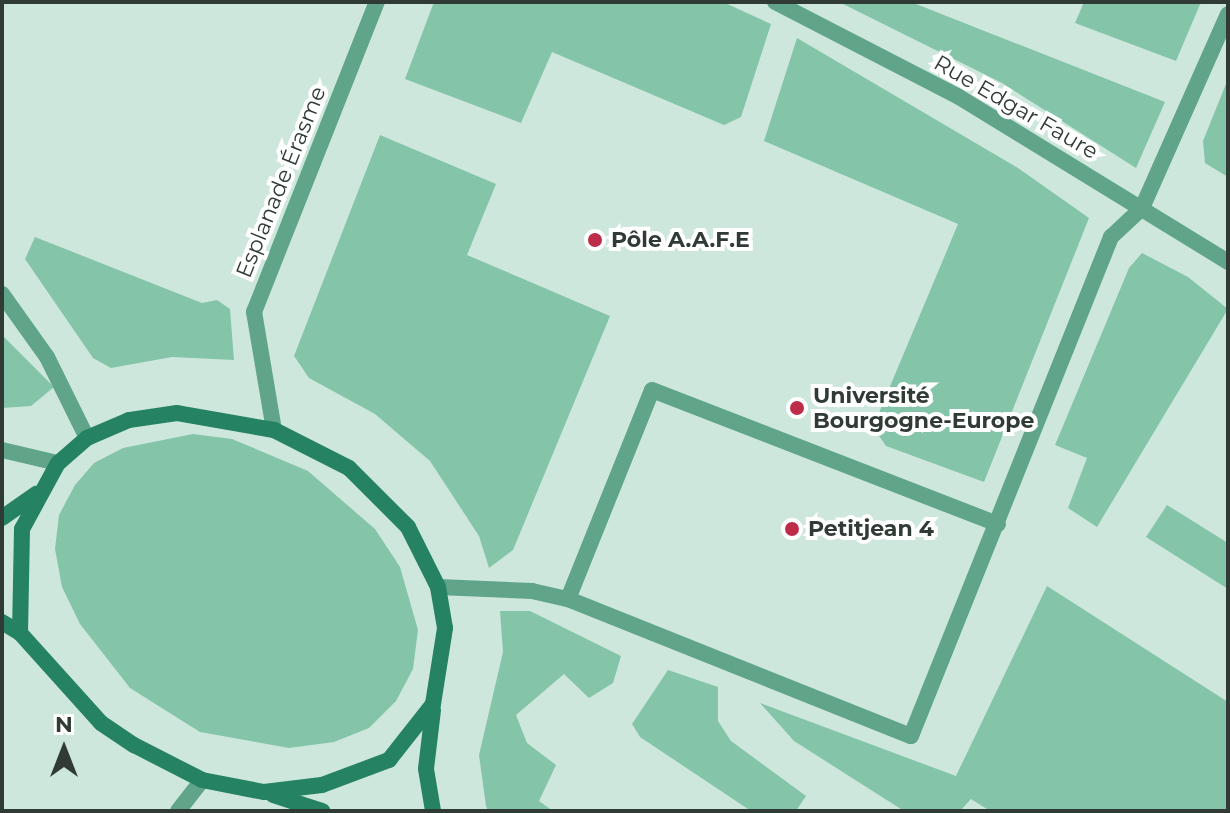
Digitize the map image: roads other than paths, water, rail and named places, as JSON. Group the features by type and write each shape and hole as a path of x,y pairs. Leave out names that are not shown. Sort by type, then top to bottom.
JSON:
{"main road":[{"path":"20,633 22,529 37,493 58,463 87,438 129,420 177,413 274,430 349,468 379,495 408,527 438,587 445,628 426,769 433,811"},
{"path":"2,518 37,493"},
{"path":"2,622 20,633 101,723 202,780 264,792 322,811"},
{"path":"264,792 322,785 389,760 433,704"}],"street":[{"name":"Esplanade Érasme","path":"274,430 254,312 377,2"},
{"name":"Rue Edgar Faure","path":"775,2 959,97 1228,262"},
{"path":"438,587 532,591 568,599 911,736 1111,237 1142,208 1228,14"},
{"path":"2,294 47,357 87,438"},
{"path":"568,599 652,390 998,524"},
{"path":"2,450 58,463"},
{"path":"178,811 202,780"}],"place":[{"name":"Pôle A.A.F.E","path":"595,240"},
{"name":"Université Bourgogne-Europe","path":"797,408"},
{"name":"Petitjean 4","path":"792,529"}]}
